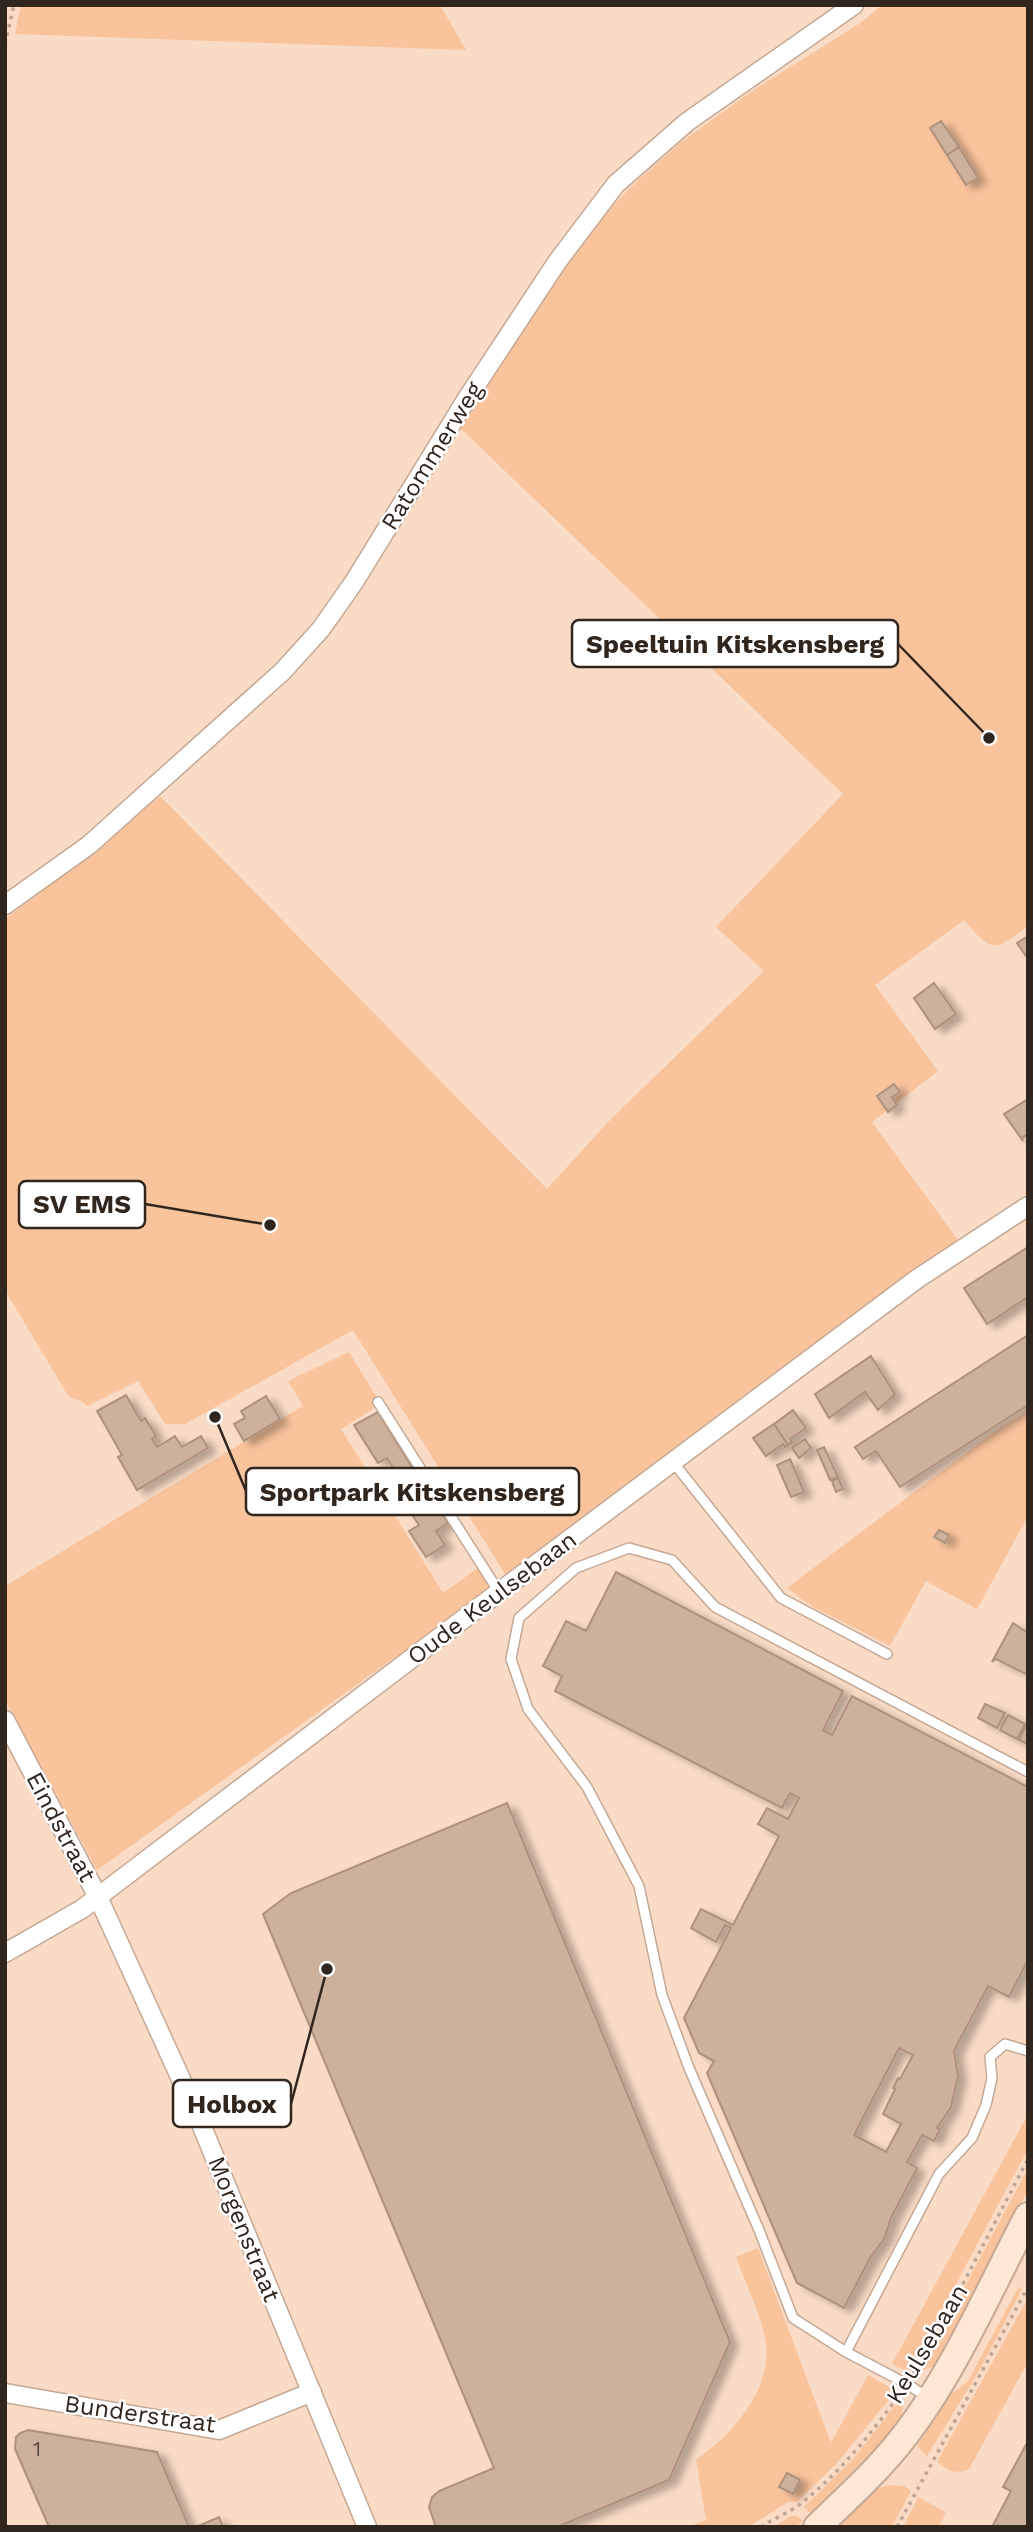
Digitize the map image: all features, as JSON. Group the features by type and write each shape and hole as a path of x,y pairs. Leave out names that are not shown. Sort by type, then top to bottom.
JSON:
{"street":[{"name":"Ratommerweg","path":"5,905 89,845 283,671 321,629 354,582 468,397 557,262 616,184 688,122 854,5"},
{"name":"Oude Keulsebaan","path":"97,1897 917,1279 1028,1206"},
{"name":"Eindstraat","path":"5,1720 97,1897"},
{"path":"5,1953 82,1909 97,1897"},
{"name":"Morgenstraat","path":"97,1897 196,2112 367,2527"},
{"name":"Keulsebaan","path":"817,2527 868,2478 900,2442 930,2399 1028,2216"},
{"name":"Bunderstraat","path":"5,2393 219,2431 312,2392"}],"lane":[{"path":"378,1402 499,1592"},
{"path":"673,1462 781,1598 887,1654"},
{"path":"930,2399 846,2352 793,2318 759,2230 689,2068 667,2007 639,1886 587,1787 528,1709 511,1659 519,1618 576,1568 629,1548 672,1560 715,1607 1028,1772"},
{"path":"846,2352 939,2174 972,2138 986,2105 992,2078 990,2057 1005,2044 1028,2051"}],"path":[{"path":"5,44 15,5"},
{"name":"Keulsebaan","path":"761,2527 797,2507 844,2463 878,2424 907,2384 951,2307 1028,2159"},
{"path":"897,2527 1028,2287"}],"shaded area":[{"path":"21,5 440,5 466,50 15,34"},
{"path":"882,5 1028,5 1028,926 1007,941 993,945 981,938 964,920 875,985 938,1071 872,1122 960,1243 797,1358 507,1577 353,1330 185,1424 165,1424 138,1381 87,1406 69,1397 5,1290 5,919 102,846 160,796 547,1189 610,1120 764,971 716,927 843,794 459,427 562,271 605,214 636,182 680,143 752,91 862,22"},
{"path":"349,1352 381,1404 341,1429 443,1593 481,1566 495,1586 97,1870 5,1700 5,1586 303,1406 288,1381"},
{"path":"1028,1411 1028,1516 977,1609 926,1581 890,1646 813,1607 787,1588 998,1429"},
{"path":"1028,2114 1028,2149 909,2372 892,2364"},
{"path":"1028,2168 1028,2190 934,2366 920,2371"},
{"path":"758,2248 831,2443 868,2375 896,2391 837,2463 797,2502 788,2502 748,2527 687,2527 706,2520 696,2459 735,2425 756,2394 763,2378 766,2361 764,2334 736,2257"},
{"path":"1018,2288 1022,2289 979,2371 927,2456 917,2446 946,2398 968,2381"},
{"path":"1028,2298 1028,2362 969,2469 960,2472 949,2470 937,2462"},
{"path":"901,2398 903,2409 900,2420 891,2433 864,2464 811,2514 804,2507 854,2458"},
{"path":"904,2486 911,2491 892,2527 839,2527 878,2488"},
{"path":"918,2497 946,2512 938,2527 903,2527"},
{"path":"791,2516 797,2516 803,2521 794,2527 773,2527"}],"building":[{"path":"941,121 959,147 947,155 930,128"},
{"path":"959,147 978,178 966,185 947,155"},
{"path":"1028,936 1028,959 1017,943"},
{"path":"934,983 956,1014 935,1029 914,998"},
{"path":"894,1084 900,1092 892,1097 897,1105 888,1112 877,1096"},
{"path":"1028,1099 1028,1134 1022,1138 1023,1141 1004,1114"},
{"path":"1028,1247 1028,1297 987,1324 964,1288"},
{"path":"1028,1335 1028,1405 900,1487 876,1451 863,1459 855,1447"},
{"path":"871,1356 895,1394 878,1410 865,1392 829,1418 815,1394"},
{"path":"126,1395 141,1421 145,1418 156,1436 152,1439 157,1447 175,1436 182,1447 201,1436 208,1448 137,1490 118,1457 122,1455 97,1411"},
{"path":"266,1396 280,1419 244,1441 234,1424 245,1418 241,1411"},
{"path":"793,1410 806,1428 790,1439 792,1442 788,1445 774,1424"},
{"path":"378,1412 413,1469 399,1478 387,1458 378,1463 354,1425"},
{"path":"774,1424 788,1445 785,1447 783,1444 766,1456 753,1438"},
{"path":"805,1439 811,1448 799,1458 792,1448"},
{"path":"824,1447 838,1477 830,1480 817,1450"},
{"path":"790,1459 804,1492 791,1497 777,1465"},
{"path":"838,1478 843,1489 836,1492 832,1481"},
{"path":"427,1490 448,1523 436,1531 445,1545 426,1557 409,1531 419,1525 405,1504"},
{"path":"939,1530 949,1535 945,1543 934,1537"},
{"path":"616,1572 843,1691 823,1730 832,1735 852,1696 1028,1787 1028,1960 1009,1997 988,1986 954,2051 958,2076 951,2107 937,2128 940,2129 934,2141 922,2135 907,2162 917,2168 891,2218 884,2239 870,2258 844,2308 797,2283 707,2073 714,2061 699,2053 684,2018 731,1928 725,1925 716,1942 691,1928 701,1909 733,1925 779,1836 758,1824 767,1808 788,1819 799,1798 790,1793 782,1808 555,1691 562,1676 543,1666 566,1621 586,1631","holes":["899,2048 913,2055 900,2079 898,2078 883,2114 901,2124 886,2152 854,2135"]},
{"path":"1013,1623 1028,1633 1028,1675 996,1659 992,1662"},
{"path":"985,1704 1005,1713 997,1728 978,1718"},
{"path":"1008,1715 1025,1724 1017,1739 1000,1730"},
{"path":"1026,1725 1028,1726 1028,1744 1019,1740"},
{"path":"507,1803 730,2342 669,2480 557,2527 436,2527 429,2507 432,2497 439,2491 494,2468 263,1914 291,1893"},
{"path":"28,2430 157,2452 189,2527 49,2527 15,2449 16,2437"},
{"path":"1028,2441 1028,2527 992,2527 1011,2491 1003,2487"},
{"path":"787,2473 800,2480 793,2494 779,2487"},
{"path":"219,2517 223,2527 196,2527"}],"place":[{"name":"Speeltuin Kitskensberg","path":"989,738"},
{"name":"SV EMS","path":"270,1225"},
{"name":"Sportpark Kitskensberg","path":"215,1417"},
{"name":"Holbox","path":"327,1969"}]}
